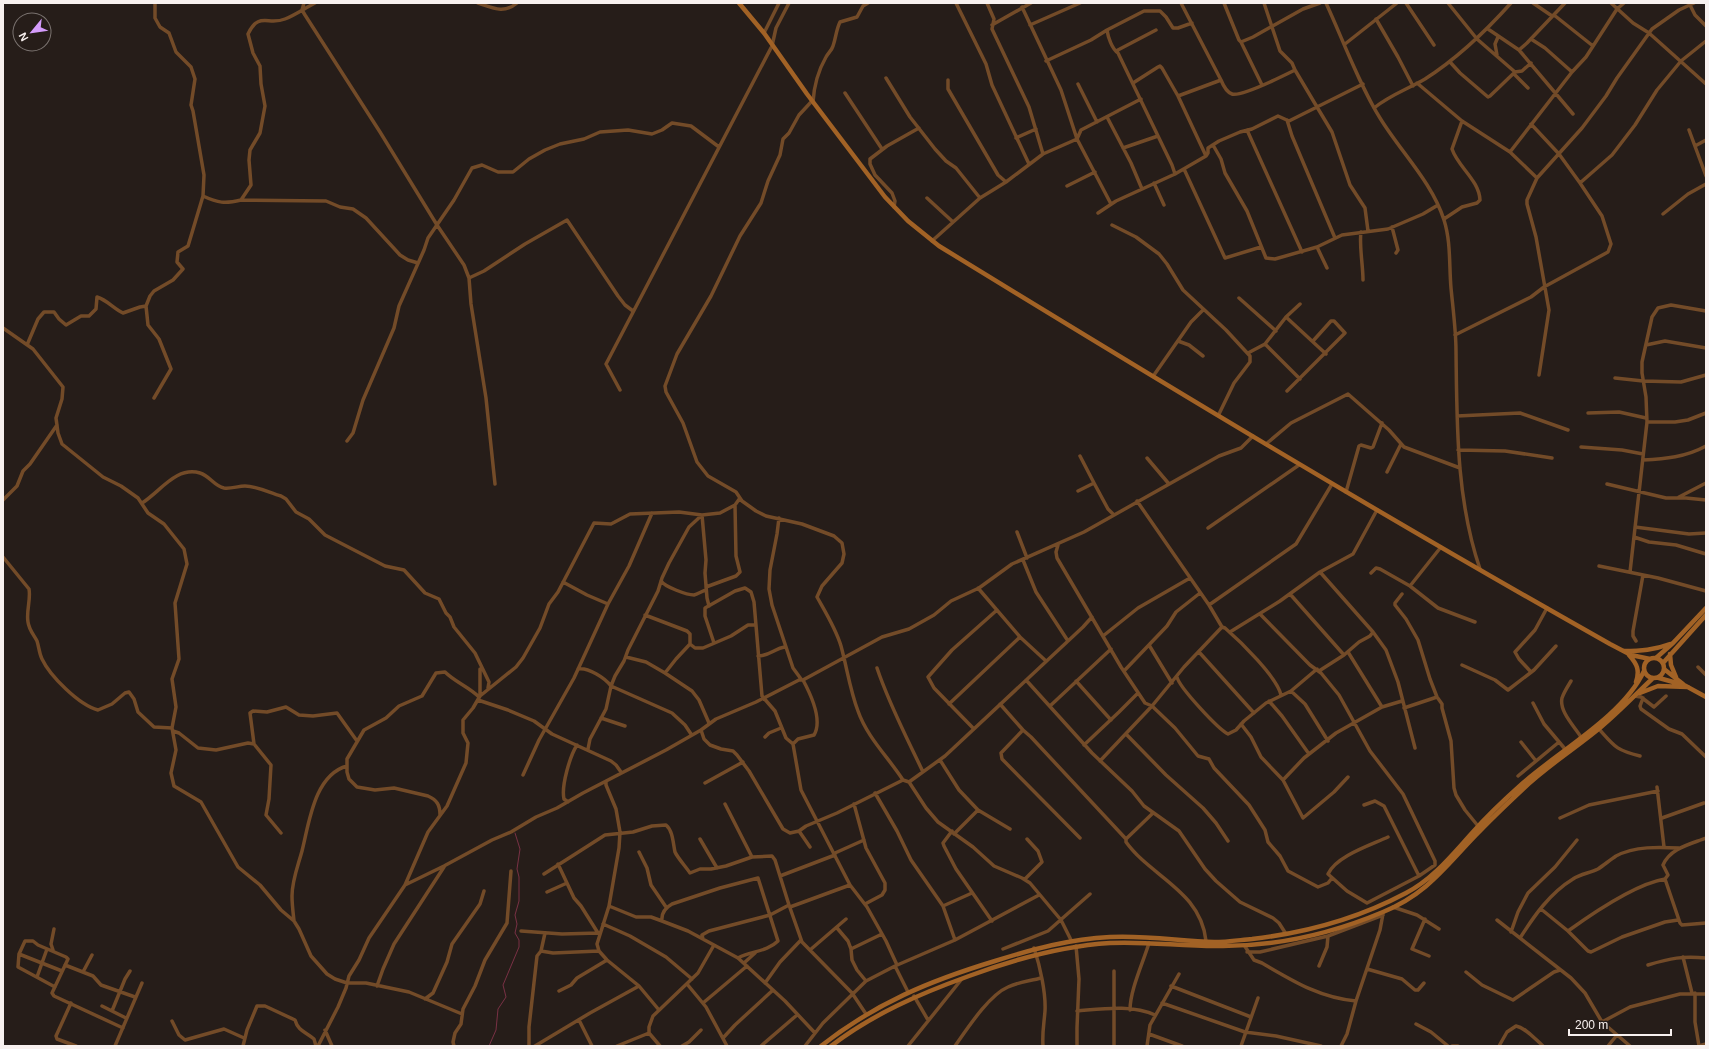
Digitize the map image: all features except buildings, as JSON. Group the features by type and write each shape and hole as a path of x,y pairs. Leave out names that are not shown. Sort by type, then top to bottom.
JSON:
{"main road":[{"path":"740,3 764,33 807,94 894,207 908,222 932,240 1219,414 1299,465 1627,653 1650,659 1656,658 1673,643 1706,608"},
{"path":"1663,663 1706,615"},
{"path":"1627,653 1650,650 1673,643"},
{"path":"1627,653 1644,670 1648,677 1652,679"},
{"path":"1627,653 1636,663 1639,670 1634,687"},
{"path":"1670,654 1671,666 1677,679"},
{"path":"1656,658 1663,663 1664,668 1662,675 1659,678"},
{"path":"821,1046 866,1014 908,992 969,969 1034,948 1072,940 1131,936 1228,941 1286,934 1327,924 1385,904 1418,886 1436,871 1478,826 1525,781 1606,716 1634,687 1644,670 1646,662 1650,659"},
{"path":"1664,668 1686,686 1706,697"},
{"path":"831,1046 848,1033 886,1010 914,996 1011,961 1036,954 1076,946 1111,943 1149,943 1195,946 1271,943 1325,932 1383,914 1428,886 1477,834 1525,787 1599,729 1652,679 1659,678 1686,686"},
{"path":"1635,695 1658,686 1686,686"}],"street":[{"path":"154,398 171,369 158,339 148,325 146,306 154,291 173,280 183,269 177,262 178,252 188,246 203,196 204,175 191,105 195,79 187,61 176,52 169,33 160,27 155,18 155,3"},
{"path":"304,3 302,10 437,225 464,265 469,278 471,304 486,398 495,484"},
{"path":"241,200 251,185 249,160 250,150 260,133 265,106 261,84 260,66 253,53 248,34 259,21 266,19 276,22 285,19 315,3"},
{"path":"478,3 500,10 508,10 517,3"},
{"path":"764,33 779,3"},
{"path":"620,390 606,364 772,46 776,28 789,3"},
{"path":"868,3 863,6 857,17 840,22 836,30 833,46 825,59 814,91 813,101 799,115 789,133 783,139 780,155 768,181 761,203 740,236 711,296 676,354 665,386 666,392 679,413 697,462 703,471 736,492 740,500 756,511 766,516 802,524 834,536 842,543 844,554 842,563 820,589 817,597 828,615 841,646 847,676 858,713 872,736 903,780 909,782 932,816 945,828 953,832 982,854 994,866 1025,879 1060,920 1072,940"},
{"path":"956,3 986,64 992,85 1016,138 1030,164"},
{"path":"987,3 994,19 992,29 1029,107 1044,154"},
{"path":"992,25 1030,3"},
{"path":"1030,25 1080,3"},
{"path":"1181,3 1226,90 1233,94 1262,85 1295,70"},
{"path":"1224,3 1239,40 1242,42 1262,85"},
{"path":"1264,3 1273,26 1274,36 1280,51 1292,63 1332,132 1350,185 1366,208 1368,231"},
{"path":"1242,42 1302,9 1320,3"},
{"path":"1326,3 1374,108 1393,138 1428,187 1444,219 1449,245 1455,336 1458,450 1472,540 1480,570"},
{"path":"1345,44 1397,3"},
{"path":"1406,3 1434,45"},
{"path":"1448,3 1477,39 1497,56 1528,88"},
{"path":"1374,108 1389,97 1417,84 1450,62 1488,29 1511,3"},
{"path":"1533,3 1553,15 1593,46"},
{"path":"1519,50 1565,3"},
{"path":"1611,3 1633,22 1650,33 1706,84"},
{"path":"1510,152 1572,72 1586,57 1617,9 1624,3"},
{"path":"1539,375 1549,310 1536,236 1527,204 1527,200 1537,178 1582,128 1652,29 1691,3 1695,15 1706,26"},
{"path":"1022,7 1066,103 1078,139 1112,204"},
{"path":"1046,61 1091,40 1144,11 1160,11 1164,13 1173,28 1178,28 1192,23"},
{"path":"1376,19 1413,86"},
{"path":"1488,29 1519,50 1573,114"},
{"path":"1107,30 1116,51 1141,99 1175,174"},
{"path":"1116,51 1156,30"},
{"path":"1497,56 1495,44 1498,37"},
{"path":"1531,39 1545,48 1572,72"},
{"path":"1580,183 1612,155 1635,125 1657,90 1681,62 1706,41"},
{"path":"1450,62 1460,73 1488,97 1514,73 1522,71 1531,63"},
{"path":"1133,83 1160,66 1178,96 1206,156"},
{"path":"886,78 910,117 938,152 956,168 980,198"},
{"path":"948,80 948,89 998,175 1006,182"},
{"path":"1178,96 1206,87 1221,80"},
{"path":"1078,84 1097,122"},
{"path":"1287,120 1363,84"},
{"path":"1417,84 1462,121 1510,152 1537,178"},
{"path":"807,94 814,91"},
{"path":"845,94 882,149"},
{"path":"932,240 980,198 1006,182 1044,154 1078,139 1081,130 1141,99"},
{"path":"1098,213 1112,204 1175,174 1206,156 1208,153 1208,148 1213,145 1240,132 1252,130 1278,116 1287,120 1334,238"},
{"path":"1107,117 1142,189"},
{"path":"1444,219 1462,207 1477,203 1480,200 1471,177 1461,167 1452,149 1462,121"},
{"path":"347,441 353,432 363,400 394,328 399,306 428,238 454,200 472,168 477,165 482,165 498,172 513,172 529,159 560,144 584,139 600,132 628,130 652,134 672,123 691,126 719,147"},
{"path":"1455,336 1531,297 1544,286 1608,252 1610,248 1611,244 1602,216 1558,154 1531,124"},
{"path":"894,207 892,193 886,185 878,179 870,164 872,157 882,149 919,128"},
{"path":"1016,138 1036,129"},
{"path":"1247,130 1302,252"},
{"path":"1689,130 1706,176"},
{"path":"1123,148 1158,136"},
{"path":"1695,146 1706,140"},
{"path":"1213,145 1221,159 1225,173 1247,211 1266,258 1270,259 1302,252 1317,247 1342,235 1388,229 1423,214 1438,205"},
{"path":"1184,169 1225,258 1261,247"},
{"path":"1067,186 1095,172"},
{"path":"1154,183 1164,205"},
{"path":"1663,214 1688,194 1706,184"},
{"path":"203,196 216,202 230,203 241,200 326,201 340,207 354,209 366,218 400,255 408,260 418,263"},
{"path":"927,198 953,222"},
{"path":"469,278 484,271 525,244 567,220 573,226 618,296 625,305 633,311"},
{"path":"1112,225 1136,237 1159,254 1183,290 1226,330 1251,357 1251,360 1234,383 1219,414"},
{"path":"1392,227 1398,250 1396,253"},
{"path":"1361,232 1360,244 1362,251 1363,280"},
{"path":"1317,247 1327,268"},
{"path":"27,345 38,319 44,312 54,312 66,325 81,316 89,316 96,309 96,297 107,301 115,309 123,313 140,306 146,306"},
{"path":"1239,298 1276,331"},
{"path":"1248,353 1265,344 1286,317 1300,304"},
{"path":"1630,572 1643,460 1646,420 1646,397 1642,362 1652,317 1658,308 1671,306 1706,311"},
{"path":"1154,375 1191,322 1203,310"},
{"path":"1286,317 1326,354"},
{"path":"1287,392 1345,333 1334,321 1330,322 1313,342"},
{"path":"3,328 41,357 63,387 56,425 60,439 67,449 103,477 121,486 142,503 148,513 164,524 184,549 186,557 185,572 175,603 179,659 172,679 176,707 173,730 176,750 171,773 174,786 201,802 238,867 260,885 281,910 294,920 311,956 320,967 335,979 347,983 366,983 408,992 461,1011"},
{"path":"1178,341 1189,345 1203,356"},
{"path":"1646,345 1664,341 1706,348"},
{"path":"1265,344 1300,379"},
{"path":"1615,378 1643,381 1681,382 1706,375"},
{"path":"1266,444 1290,423 1348,394 1394,434 1401,444 1409,449 1460,468"},
{"path":"1588,413 1618,412 1646,420 1675,422 1688,420 1706,413"},
{"path":"1457,416 1520,413 1568,430"},
{"path":"1346,492 1359,446 1361,445 1371,448 1373,446 1382,423"},
{"path":"3,500 17,486 22,472 30,464 56,425"},
{"path":"405,884 444,866 492,840 511,832 536,817 548,813 605,783 621,772 666,750 691,734 701,730 709,723 802,679 886,635 909,629 934,614 951,601 991,580 1008,567 1058,545 1219,456 1241,448 1253,436"},
{"path":"1387,472 1401,444"},
{"path":"1643,460 1671,458 1689,454 1706,446"},
{"path":"1581,447 1622,450 1643,454"},
{"path":"1458,450 1505,451 1552,458"},
{"path":"1080,456 1108,509 1114,515"},
{"path":"1147,458 1169,484"},
{"path":"1208,528 1299,465"},
{"path":"142,503 164,484 189,472 207,476 223,488 245,486 281,496 286,499 296,512 309,520 325,535 385,566 404,570 425,594 439,599 454,627 475,653 489,682 488,688"},
{"path":"1078,491 1094,483"},
{"path":"1677,498 1706,483"},
{"path":"1209,605 1296,544 1332,484"},
{"path":"1607,484 1666,498 1706,500"},
{"path":"317,1046 338,1007 349,976 359,960 369,938 405,884 428,832 447,806 466,764 468,743 463,733 462,722 488,688 516,667 523,658 540,628 549,604 563,582 594,523 611,524 630,514 679,512 702,515 724,512 740,500"},
{"path":"1137,502 1209,605 1222,627 1230,632 1263,667 1279,689 1281,695"},
{"path":"662,585 693,595 736,576 740,572 736,556 735,505"},
{"path":"1230,632 1290,594 1320,572 1355,552 1377,510"},
{"path":"524,775 530,758 578,669 608,604 629,566 652,513"},
{"path":"588,750 590,739 606,709 613,685 628,650 662,585 661,581 669,563 689,527 702,515"},
{"path":"702,515 706,560 706,589 709,606"},
{"path":"779,518 770,570 769,589 772,605 795,673 802,679 812,699 816,718 816,730 814,735 798,739 793,744"},
{"path":"1635,527 1689,534 1706,533"},
{"path":"1017,532 1027,558"},
{"path":"1634,537 1645,541 1676,545 1706,554"},
{"path":"1058,545 1056,552 1057,558 1124,671 1145,703 1152,706 1180,734 1198,756 1209,759 1214,768 1249,805 1264,830 1268,842 1280,856 1288,871 1318,887 1328,884 1332,878"},
{"path":"1410,586 1442,547"},
{"path":"3,557 29,589 27,615 30,629 37,642 42,660 56,678 83,703 95,709 100,709 112,704 129,692 136,703 138,712 150,725 157,729 173,730 198,748 216,750 248,743 254,744"},
{"path":"1023,560 1036,592 1068,641"},
{"path":"1599,566 1658,578 1706,591"},
{"path":"1371,573 1378,568 1410,586 1438,608 1475,622"},
{"path":"1320,572 1373,632 1389,658 1398,682 1415,748"},
{"path":"1636,641 1633,636 1633,631 1643,575"},
{"path":"1103,636 1138,608 1190,578"},
{"path":"563,582 608,604"},
{"path":"714,643 705,616 705,608 735,591 745,588 751,592 754,602 763,698 775,711 786,738 793,744 801,790 850,885 867,905 892,952 896,966 908,992"},
{"path":"978,588 1020,637 1046,661"},
{"path":"1124,671 1167,626 1180,609 1200,593"},
{"path":"1290,594 1344,655"},
{"path":"1402,594 1395,605 1406,619 1418,640 1437,697 1442,704 1450,734 1454,767 1454,788 1456,795 1465,810 1478,826"},
{"path":"1531,672 1516,656 1515,652 1535,630 1547,608"},
{"path":"973,728 930,683 928,678 929,674 952,650 997,610"},
{"path":"1260,614 1310,665 1318,670 1339,695 1355,721 1370,751 1403,794 1435,861 1434,865 1419,876 1367,903 1347,891 1328,874 1345,858 1354,852 1388,837"},
{"path":"645,615 687,631 690,634 690,644 665,673"},
{"path":"909,782 940,760 1092,617"},
{"path":"690,644 697,649 731,636 748,625 756,625"},
{"path":"1100,761 1152,706 1222,627"},
{"path":"1177,677 1180,686 1226,734 1236,730 1270,700 1291,690 1318,670 1344,655 1359,642 1370,636 1373,632"},
{"path":"949,704 1020,637"},
{"path":"1149,645 1172,682"},
{"path":"1462,665 1495,680 1508,690 1531,672 1556,646"},
{"path":"758,656 768,655 780,648 786,647"},
{"path":"1050,706 1111,649"},
{"path":"1199,652 1254,713"},
{"path":"1348,652 1382,707"},
{"path":"626,657 641,660 665,673 696,695 709,723"},
{"path":"479,698 480,666"},
{"path":"1698,667 1706,675"},
{"path":"578,669 582,668 593,673 613,685 672,713 685,725 691,734"},
{"path":"877,668 894,713 903,728 923,772"},
{"path":"440,815 439,804 433,798 428,796 394,788 371,790 357,787 349,779 347,766 347,759 357,741 368,728 386,718 399,706 422,696 436,673 444,672 454,681 472,691 479,698 534,721 552,734 611,761 621,772"},
{"path":"1026,680 1100,761 1153,813 1164,819 1179,831 1205,869 1229,893 1240,902 1273,918 1284,929 1286,934"},
{"path":"1076,681 1111,720"},
{"path":"1571,681 1562,698 1562,706 1564,713 1581,737"},
{"path":"489,682 495,683"},
{"path":"1291,690 1306,704 1328,741"},
{"path":"1084,744 1111,720 1138,692"},
{"path":"1635,695 1643,698 1654,708 1666,696"},
{"path":"1404,708 1437,697"},
{"path":"1643,698 1640,706 1641,709 1669,729 1682,734 1706,756"},
{"path":"1270,700 1309,754"},
{"path":"1283,780 1286,775 1309,754 1328,741 1336,733 1382,707 1402,701"},
{"path":"1533,703 1544,724 1565,749"},
{"path":"1000,704 1126,839 1126,843 1189,901 1203,926 1206,941"},
{"path":"281,833 266,815 269,799 271,765 254,744 250,713 253,711 267,712 286,707 299,716 338,713 357,741"},
{"path":"601,718 625,726"},
{"path":"1241,724 1261,757 1283,780 1303,818 1334,792 1348,776"},
{"path":"765,737 769,733 781,728"},
{"path":"1599,729 1616,748 1626,753 1640,756"},
{"path":"701,730 704,739 710,745 716,748 733,751 743,762 783,830 790,833 799,831 806,826 903,780"},
{"path":"1023,730 1001,753 1002,759 1080,838"},
{"path":"1126,734 1170,779 1203,808 1216,823 1228,841"},
{"path":"1521,742 1536,761"},
{"path":"1518,776 1559,742"},
{"path":"568,802 564,799 563,792 571,758 577,745"},
{"path":"940,760 959,790 978,810 1010,829"},
{"path":"705,783 743,762"},
{"path":"294,920 292,897 294,875 312,806 319,790 331,775 347,766"},
{"path":"605,783 616,809 620,832 619,848 609,906 599,933 597,944 599,951 607,960 639,986 659,1010"},
{"path":"1657,787 1662,818 1664,847"},
{"path":"1560,818 1588,805 1658,791"},
{"path":"874,793 897,831 911,860 943,906 955,940"},
{"path":"1364,805 1375,801 1384,806 1419,876"},
{"path":"1662,818 1704,803"},
{"path":"725,804 752,857"},
{"path":"854,804 864,840 886,887 882,895 867,905"},
{"path":"978,810 953,832 943,844 956,869 992,921"},
{"path":"1126,839 1153,813"},
{"path":"544,874 604,834 633,832 652,826 666,825 671,831 676,854 686,865 689,872 700,869 716,868 752,857 772,856 775,860 801,940 852,993 866,1014"},
{"path":"799,831 810,847"},
{"path":"1520,938 1534,916 1550,898 1573,878 1599,868 1616,856 1634,850 1653,847 1664,847 1668,849 1679,848 1706,838"},
{"path":"700,839 716,868"},
{"path":"1025,879 1042,862 1038,851 1027,839"},
{"path":"780,876 835,854 864,840"},
{"path":"1511,932 1518,912 1528,893 1551,871 1577,840"},
{"path":"1568,931 1596,911 1635,889 1665,879 1668,874 1663,865 1665,861 1679,848"},
{"path":"639,852 647,868 651,885 666,907"},
{"path":"558,864 574,898 599,933"},
{"path":"377,986 394,944 444,866"},
{"path":"454,1046 453,1042 463,1016 461,1011 475,986 485,960 507,923 512,872"},
{"path":"662,921 662,916 666,907 681,900 755,877 759,879 778,941 755,953 746,954 738,958"},
{"path":"1665,879 1678,920 1682,925 1706,923"},
{"path":"547,892 567,883"},
{"path":"703,939 704,933 715,928 730,926 753,918 770,915 789,906 850,885"},
{"path":"425,999 433,993 447,962 452,944 480,904 484,891"},
{"path":"943,906 972,893"},
{"path":"1003,948 1048,932 1090,894"},
{"path":"805,1046 852,993 866,981 955,940 1039,895"},
{"path":"609,906 636,917 651,917 662,921 703,939 738,958 773,990 815,1033"},
{"path":"1393,907 1418,915 1439,929"},
{"path":"1541,909 1591,952 1613,941 1652,926 1678,920"},
{"path":"1248,952 1260,952 1328,936 1383,914"},
{"path":"1341,1046 1347,1034 1356,1001 1380,930 1383,914"},
{"path":"1425,919 1412,949 1429,956"},
{"path":"810,950 827,934 846,920"},
{"path":"1497,920 1571,978 1585,993 1602,1022 1630,1046"},
{"path":"603,924 630,936 666,957 692,979"},
{"path":"53,950 51,944 54,928"},
{"path":"837,928 851,949 852,960 856,970 866,981"},
{"path":"521,931 545,933 599,933"},
{"path":"529,1046 529,1027 537,956 541,951 545,933"},
{"path":"851,949 882,934"},
{"path":"1319,966 1327,947 1328,936"},
{"path":"765,983 776,967 801,940"},
{"path":"55,987 18,967 19,954 25,941 33,941 67,958 65,964 55,987 52,993 54,996 123,1028"},
{"path":"1130,1010 1132,993 1149,943"},
{"path":"660,1046 649,1032 651,1021 659,1010 698,973 714,945"},
{"path":"1244,945 1254,960 1311,991 1332,998 1356,1001"},
{"path":"1076,946 1079,979 1077,1011 1078,1046"},
{"path":"37,977 47,948"},
{"path":"1034,948 1041,978 1045,1012 1042,1029 1043,1046"},
{"path":"541,951 553,953 599,951"},
{"path":"703,1003 746,964 755,953"},
{"path":"19,954 62,971"},
{"path":"83,972 92,955"},
{"path":"1648,965 1683,956 1706,958"},
{"path":"1683,956 1693,993 1695,1022 1699,1046 1706,1044"},
{"path":"559,992 571,985 577,978 607,960"},
{"path":"65,964 92,976 101,986 136,997"},
{"path":"1554,972 1556,967"},
{"path":"1367,968 1402,979 1415,990 1418,990 1424,982"},
{"path":"1466,972 1482,984 1513,1000 1554,972 1560,970"},
{"path":"112,1011 124,979 130,971"},
{"path":"1114,971 1114,1046"},
{"path":"1147,1046 1150,1025 1154,1015 1179,974"},
{"path":"908,1046 962,978"},
{"path":"955,1046 970,1023 1001,991 1014,985 1041,978"},
{"path":"115,1046 142,983"},
{"path":"687,984 703,1003 727,1046"},
{"path":"535,1046 639,986"},
{"path":"1171,986 1251,1017"},
{"path":"723,1038 773,990"},
{"path":"1602,1022 1630,1007 1680,994 1706,994"},
{"path":"914,996 928,1020"},
{"path":"1241,1046 1258,998"},
{"path":"71,1003 56,1036 57,1039 76,1046"},
{"path":"1162,1003 1245,1032 1276,1036 1321,1046"},
{"path":"102,1006 126,1018"},
{"path":"243,1046 244,1038 257,1006 265,1006 295,1020 297,1026 303,1033 314,1039 317,1046"},
{"path":"1077,1011 1114,1009 1148,1012 1154,1015"},
{"path":"761,1046 797,1015"},
{"path":"579,1020 592,1046"},
{"path":"172,1021 179,1035 183,1039 224,1029 244,1038"},
{"path":"1416,1024 1431,1032 1448,1046"},
{"path":"1499,1046 1507,1032 1516,1026 1533,1036 1543,1046"},
{"path":"325,1030 332,1046"},
{"path":"682,1046 689,1042 701,1030"},
{"path":"617,1046 649,1032"},
{"path":"1149,1034 1182,1046"},
{"path":"1608,1046 1617,1035"},
{"path":"1452,1046 1458,1046"}],"waterway":[{"path":"489,1046 496,1030 498,1009 506,997 503,985 519,947 519,940 515,933 517,924 515,915 519,901 519,877 517,869 520,849 515,833"}]}
